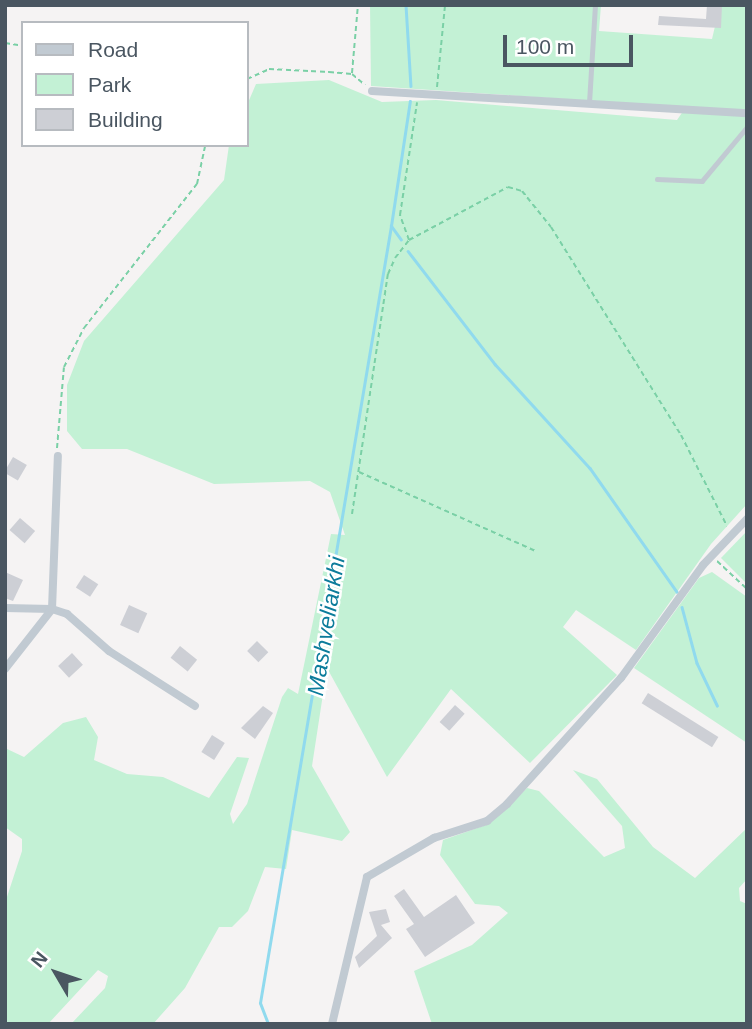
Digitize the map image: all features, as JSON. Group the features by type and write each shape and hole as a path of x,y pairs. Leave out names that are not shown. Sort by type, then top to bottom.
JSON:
{"street":[{"path":"372,91 747,113"},
{"path":"5,669 52,609 58,456"},
{"path":"332,1024 367,877 433,838 487,821 507,804 621,678 713,555 747,519"},
{"path":"5,608 52,609 195,706"}],"lane":[{"path":"589,104 595,5"},
{"path":"657,179 702,181 747,127"}],"path":[{"path":"352,74 358,5"},
{"path":"436,95 444,5"},
{"path":"248,79 269,69 352,74 372,91"},
{"path":"409,240 400,215 418,94"},
{"path":"58,456 64,367 85,328 197,184 205,147"},
{"path":"352,514 388,274 409,240 508,187 522,191 551,226 681,435 732,537"},
{"path":"358,471 536,551"},
{"path":"713,555 747,589"}],"green space":[{"path":"370,5 601,5 599,31 712,39 720,5 747,5 747,504 711,544 636,650 576,610 563,627 617,675 530,763 451,689 387,777 327,668 312,766 350,832 342,841 292,830 286,869 265,867 248,911 232,927 219,927 185,988 153,1024 71,1024 105,988 108,976 98,970 48,1024 5,1024 5,903 22,851 22,839 5,827 5,748 24,757 63,723 86,717 98,737 94,760 127,774 163,777 209,798 237,757 249,758 230,814 233,824 247,804 282,697 288,688 298,694 331,534 345,535 330,492 310,481 214,484 127,449 82,449 67,431 67,385 84,341 224,180 229,147 248,147 248,103 256,84 329,80 382,102 436,100 677,120 686,107 371,86"},
{"path":"747,531 747,584 721,558"},
{"path":"712,572 747,597 747,743 634,668 699,578"},
{"path":"573,770 597,779 653,847 695,878 747,828 747,879 739,888 740,901 747,904 747,1024 432,1024 414,971 472,945 508,913 499,906 475,904 440,855 443,840 489,824 527,788 539,791 604,857 625,848 622,826"}],"building":[{"path":"707,5 722,5 721,28 658,25 659,16 706,19"},
{"path":"13,457 27,465 18,481 5,473"},
{"path":"20,518 35,531 25,543 10,530"},
{"path":"5,572 23,580 13,601 5,598"},
{"path":"84,575 98,584 90,597 76,588"},
{"path":"129,605 147,613 138,633 120,625"},
{"path":"257,641 268,652 258,662 247,651"},
{"path":"180,646 197,660 188,672 171,658"},
{"path":"72,653 83,665 69,678 58,666"},
{"path":"648,693 718,737 712,747 642,703"},
{"path":"455,705 465,714 449,731 440,722"},
{"path":"263,706 273,713 255,739 241,728"},
{"path":"212,735 225,743 214,760 201,752"},
{"path":"404,889 424,917 456,895 475,923 425,957 406,929 414,924 394,896"},
{"path":"386,909 390,922 381,925 392,938 359,968 355,957 377,936 369,912"}],"waterway":[{"name":"Mashveliarkhi","path":"406,5 411,86"},
{"name":"Mashveliarkhi","path":"401,240 391,226 410,101"},
{"name":"Mashveliarkhi","path":"268,1024 260,1003 391,226"},
{"path":"408,251 495,364 590,468 677,592"},
{"path":"682,607 697,663 717,705"}]}
